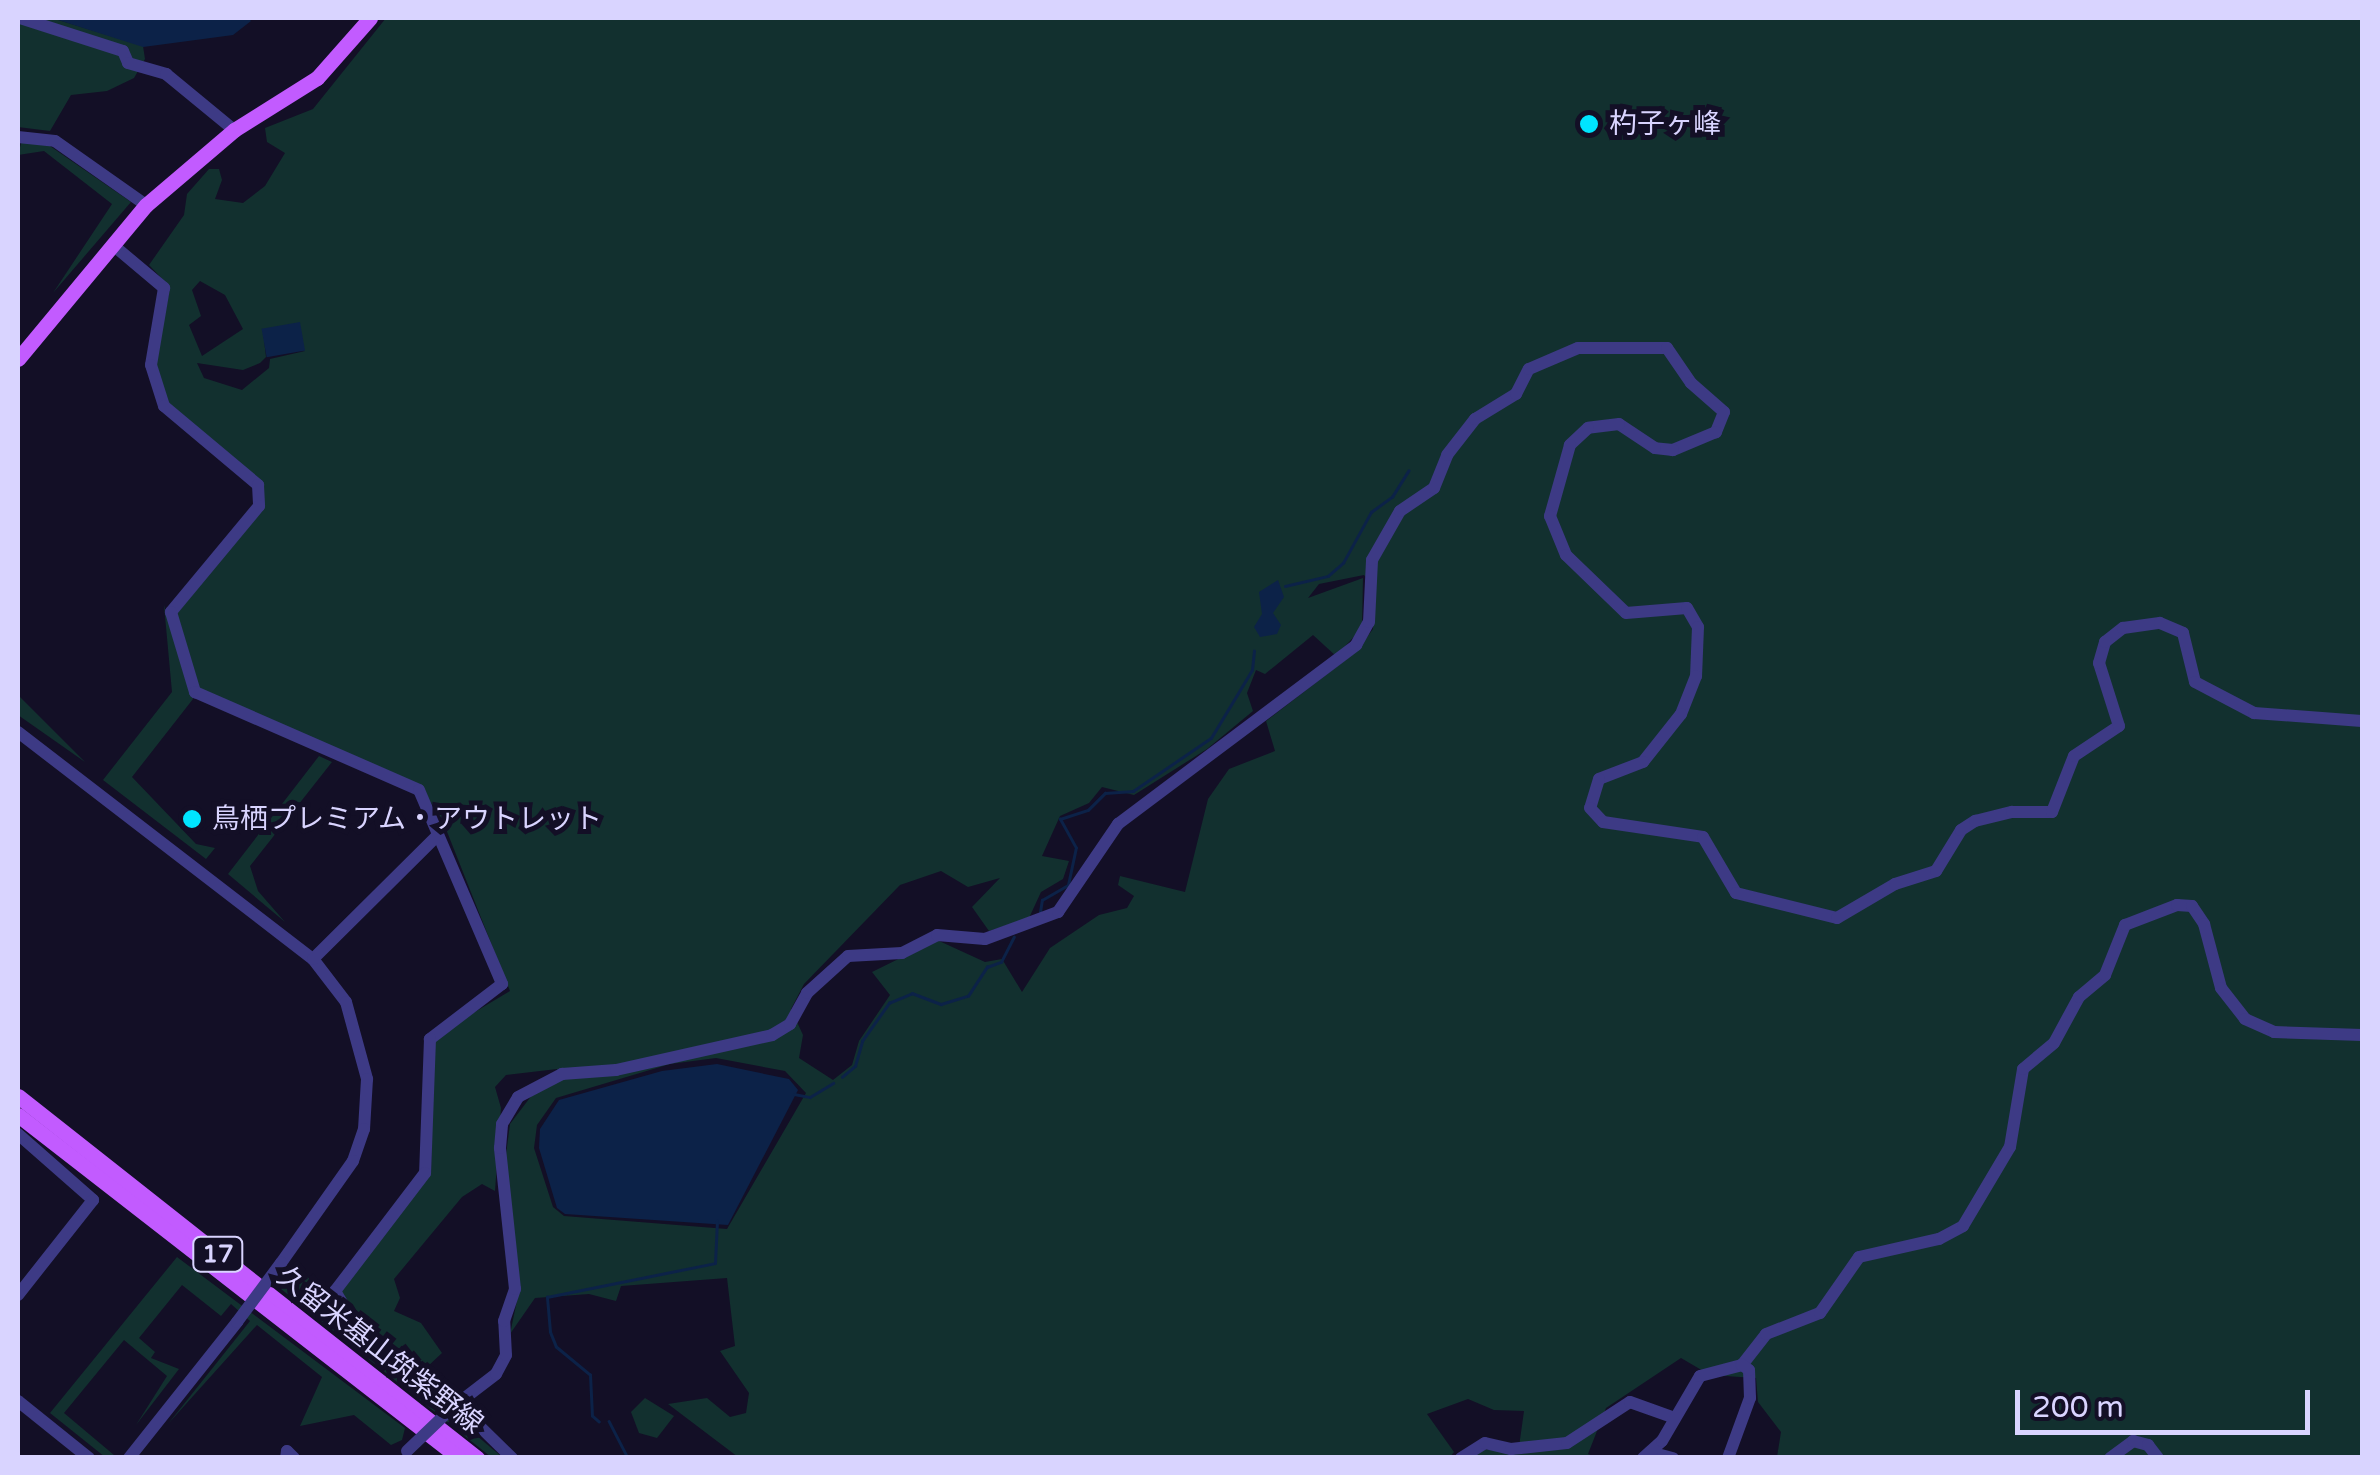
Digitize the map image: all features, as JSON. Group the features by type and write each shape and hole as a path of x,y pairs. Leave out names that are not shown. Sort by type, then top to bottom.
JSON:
{"main road":[{"path":"18,359 146,205 234,130 317,78 370,18"},
{"name":"久留米基山筑紫野線","path":"18,1096 477,1458"},
{"name":"17","path":"18,1115 459,1458"}],"street":[{"path":"20,18 123,51 128,62 166,74 234,130"},
{"path":"18,137 55,141 146,205"},
{"path":"113,245 164,288 150,364 164,406 258,486 259,506 171,612 195,692 419,790 502,989 430,1039 425,1173 336,1290 367,1345 453,1407 512,1458"},
{"path":"405,1454 453,1407 496,1374 506,1355 504,1321 515,1289 500,1148 502,1124 518,1097 562,1074 616,1070 772,1035 790,1024 807,993 848,956 902,953 938,935 986,940 1058,912 1081,886 1107,835 1356,645 1368,622 1372,560 1400,511 1434,488 1446,456 1475,418 1509,400 1529,370 1547,359 1606,344 1667,348 1691,384 1724,412 1716,432 1664,451 1619,424 1588,428 1570,445 1550,516 1566,555 1626,613 1687,608 1698,628 1696,676 1681,714 1643,762 1599,778 1590,808 1603,822 1702,837 1736,894 1836,918 1895,884 1936,871 1960,830 1975,822 2012,812 2052,812 2074,756 2119,726 2099,663 2105,642 2123,628 2160,623 2183,632 2195,682 2254,713 2362,721"},
{"path":"18,732 313,959 346,1002 362,1042 364,1129 353,1161 281,1263 128,1458"},
{"path":"313,959 437,836"},
{"path":"1672,1458 1646,1455 1700,1376 1742,1366 1766,1334 1820,1314 1859,1257 1940,1239 1963,1226 2010,1148 2023,1069 2054,1042 2079,997 2105,975 2125,925 2177,905 2192,906 2204,924 2221,988 2245,1019 2274,1032 2362,1035"},
{"path":"18,1134 93,1200 18,1294"},
{"path":"1728,1458 1750,1398 1749,1370 1742,1366"},
{"path":"18,1401 88,1458"},
{"path":"1462,1458 1485,1443 1510,1449 1567,1444 1630,1402 1672,1417"},
{"path":"2110,1458 2133,1441 2148,1444 2158,1458"},
{"path":"286,1458 287,1451 294,1458"}],"green space":[{"path":"18,18 52,18 143,46 145,59 134,78 107,91 71,95 50,131 18,127"},
{"path":"386,18 2362,18 2362,1457 1777,1457 1781,1432 1758,1402 1756,1378 1710,1375 1681,1358 1606,1408 1588,1454 1596,1457 1470,1457 1484,1449 1518,1454 1524,1411 1494,1410 1468,1399 1427,1414 1454,1452 1450,1457 738,1457 668,1404 707,1398 730,1417 746,1413 749,1393 720,1351 735,1346 727,1278 621,1286 616,1301 589,1294 535,1298 510,1334 519,1291 502,1185 510,1124 532,1095 562,1079 557,1069 506,1075 495,1087 501,1108 495,1191 482,1184 462,1197 394,1279 400,1298 394,1311 421,1323 442,1353 412,1381 502,1457 491,1457 281,1289 294,1269 336,1295 431,1174 433,1037 510,991 442,819 420,786 199,690 176,615 263,508 262,484 168,406 156,362 170,287 149,265 184,215 187,194 209,169 219,169 222,180 215,199 243,203 265,186 285,153 267,142 265,128 313,109","holes":["200,281 225,295 243,329 202,356 189,325 201,316 192,290","263,331 305,351 270,359 269,368 242,390 204,378 197,363 243,370 266,357","1364,575 1374,587 1373,629 1356,652 1266,721 1275,751 1229,769 1208,799 1185,892 1120,876 1118,885 1134,896 1127,908 1099,915 1050,948 1022,992 1002,959 985,962 937,940 872,972 890,995 859,1041 852,1065 833,1080 799,1058 803,1035 791,1009 804,984 900,885 941,871 968,887 1000,878 972,907 989,931 1029,918 1041,892 1063,879 1069,861 1042,856 1060,816 1089,803 1102,787 1134,795 1207,749 1253,711 1247,693 1256,670 1265,674 1313,635 1336,656 1362,628 1363,578 1308,598 1319,584","716,1058 785,1071 806,1093 727,1229 564,1216 553,1207 534,1148 537,1125 556,1098 670,1064"]},
{"path":"22,140 50,146 131,202 53,293 112,204 44,151 18,155"},
{"path":"164,605 193,699 132,777 196,844 215,848 206,859 103,780 172,692"},
{"path":"18,695 85,762 18,715"},
{"path":"319,756 332,762 250,866 258,891 285,922 228,874"},
{"path":"177,1257 405,1428 402,1440 391,1445 354,1415 300,1426 322,1377 257,1325 168,1424 250,1321 231,1304 221,1316 182,1285 139,1338 155,1352 151,1358 179,1369 136,1425 167,1376 124,1340 64,1413 114,1455 105,1457 50,1413"},
{"path":"645,1398 674,1416 657,1438 639,1433 631,1412"}],"water":[{"path":"52,18 251,21 233,35 143,47"},
{"path":"300,322 305,351 267,357 262,329"},
{"path":"1278,580 1284,597 1273,613 1281,625 1277,634 1260,637 1254,627 1262,614 1259,592"},
{"path":"717,1064 789,1079 798,1090 728,1225 565,1214 557,1208 539,1148 540,1129 559,1100 662,1071"}],"waterway":[{"path":"1285,586 1328,576 1343,563 1371,512 1392,497 1408,471"},
{"path":"1040,912 1042,900 1068,885 1076,848 1060,819 1088,810 1105,793 1133,791 1211,738 1252,670 1254,651"},
{"path":"842,1077 855,1066 862,1041 889,1003 912,993 941,1004 968,996 987,967 1001,962 1014,937"},
{"path":"794,1094 810,1097 833,1083"},
{"path":"599,1422 592,1416 590,1375 556,1347 550,1332 547,1297 715,1263 717,1221"},
{"path":"609,1421 628,1458"}],"place":[{"name":"杓子ヶ峰","path":"1589,124"},
{"name":"鳥栖プレミアム・アウトレット","path":"192,819"}]}
